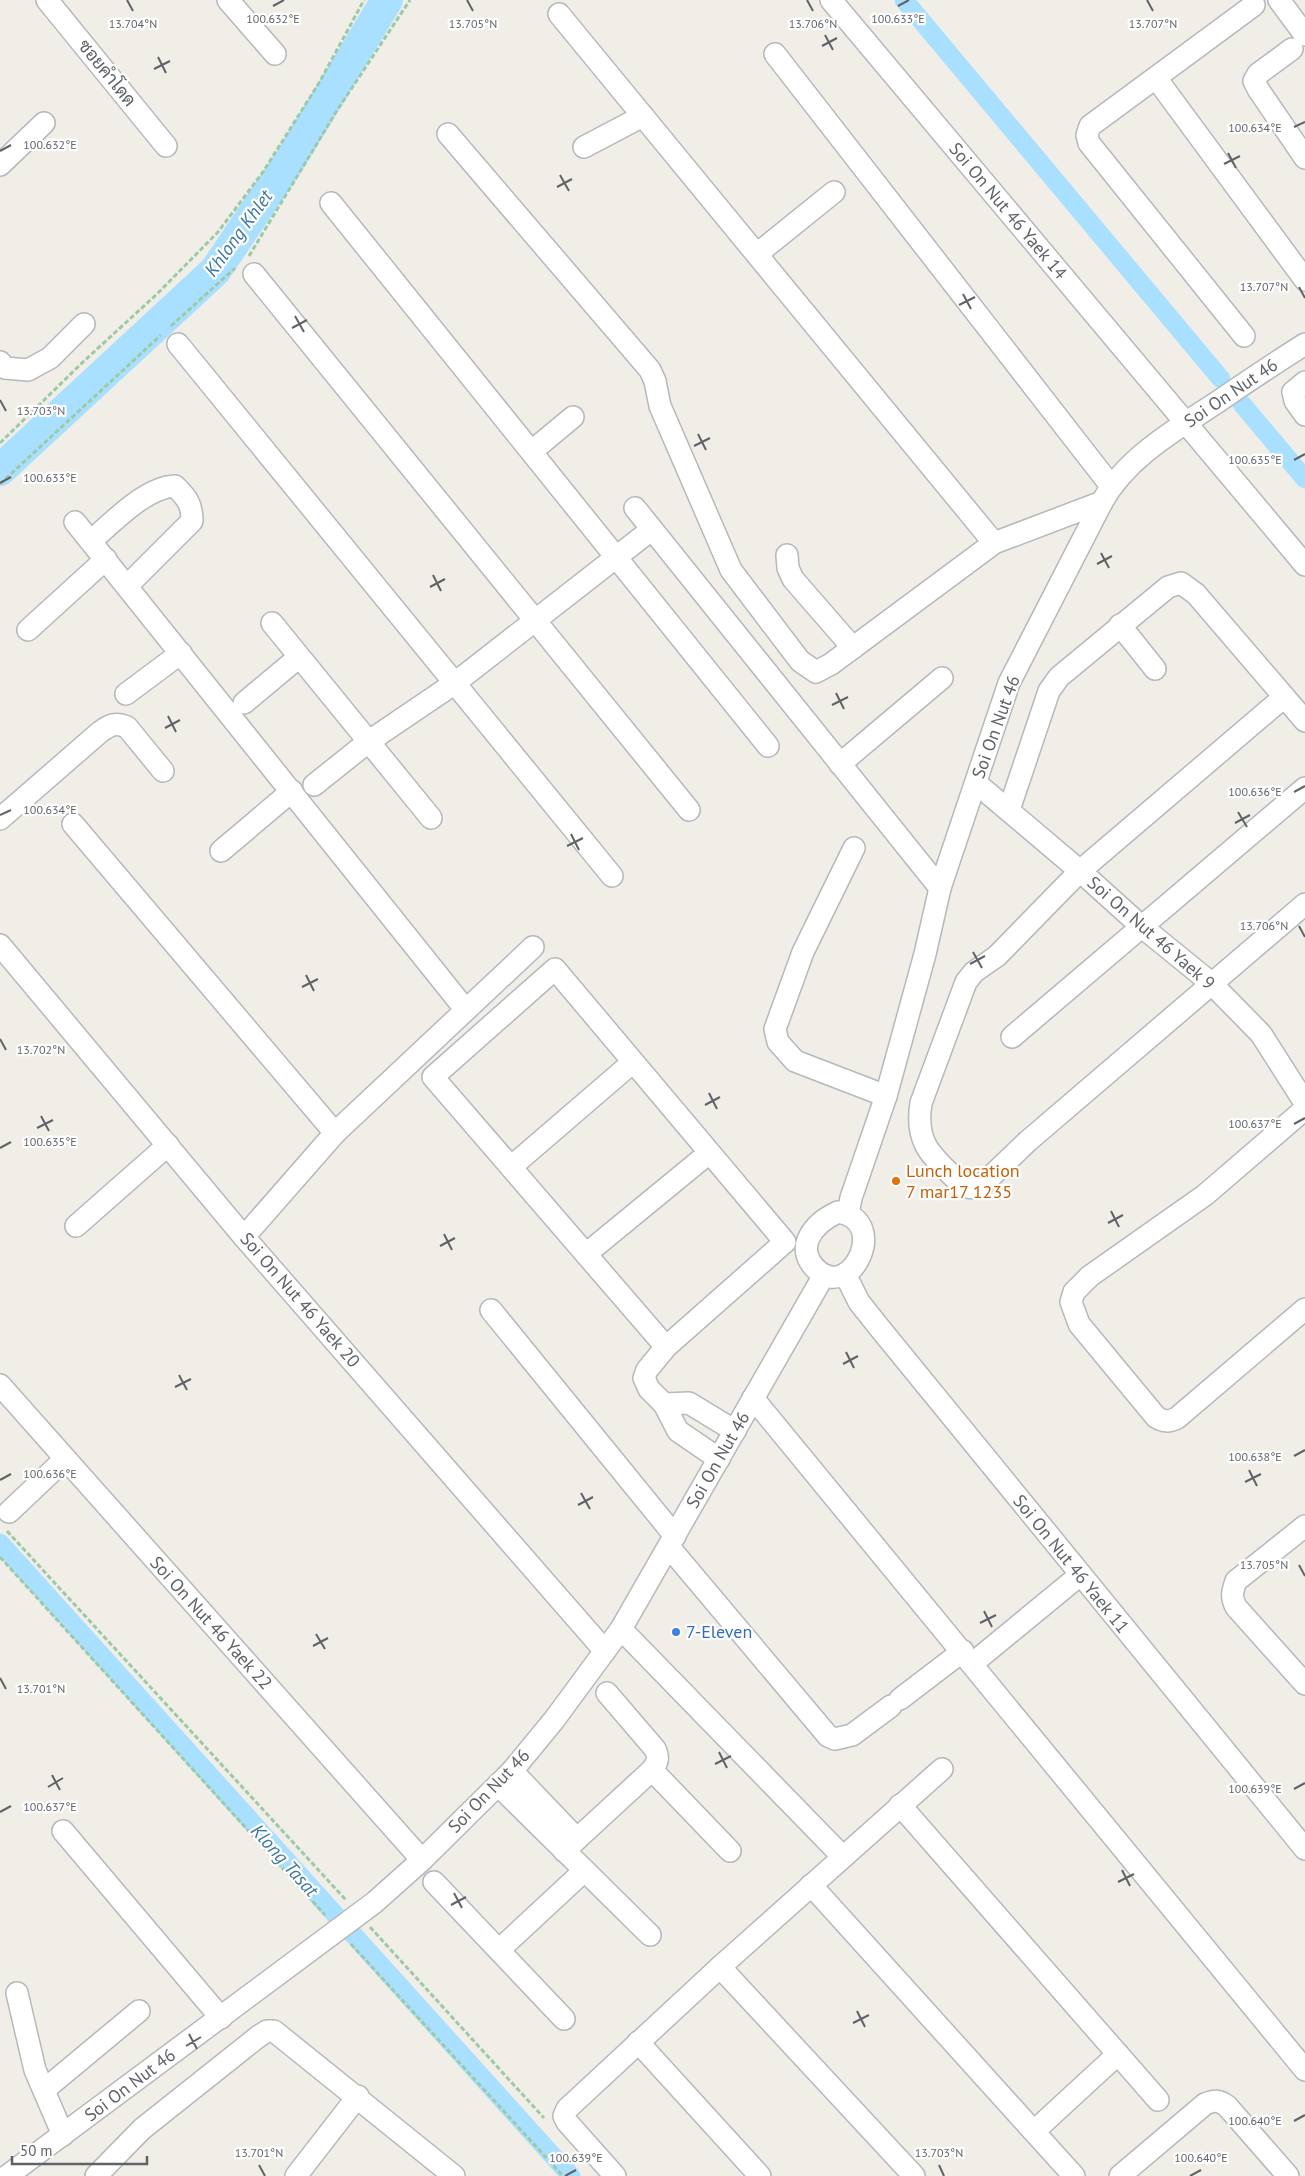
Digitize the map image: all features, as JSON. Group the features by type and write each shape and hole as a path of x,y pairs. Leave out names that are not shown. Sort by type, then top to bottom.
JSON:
{"street":[{"name":"ซอยคำโดด","path":"47,0 166,146"},
{"path":"228,0 275,54"},
{"name":"Soi On Nut 46 Yaek 14","path":"831,0 1305,565"},
{"path":"1279,0 1299,42 1258,74 1254,81 1305,158"},
{"path":"1244,336 1089,143 1087,135 1090,126 1254,5"},
{"path":"559,14 994,543"},
{"path":"448,134 650,370 655,381 660,406 731,570 800,660 816,672 853,648 994,543 1106,494 775,54"},
{"path":"1156,78 1301,268"},
{"path":"584,147 643,116"},
{"path":"0,165 44,123"},
{"path":"757,254 834,192"},
{"path":"331,203 768,746"},
{"path":"254,274 689,810"},
{"path":"0,362 5,368 28,370 50,358 84,324"},
{"path":"170,335 612,876"},
{"name":"Soi On Nut 46","path":"848,1214 851,1198 886,1096 925,954 940,888 1009,683 1106,494 1131,465 1186,423 1305,344"},
{"path":"1305,382 1293,392 1295,401 1305,415"},
{"path":"532,451 573,416"},
{"path":"91,540 146,496 165,487 175,486 185,496 192,508 192,521 128,585"},
{"path":"635,508 940,888"},
{"path":"76,522 465,1009"},
{"path":"314,785 368,742 455,683 618,558 651,530"},
{"path":"787,555 788,568 793,579 853,648"},
{"path":"28,630 106,559"},
{"path":"1009,810 1049,691 1070,666 1168,586 1181,583 1196,594 1305,721"},
{"path":"272,623 430,818"},
{"path":"1120,625 1155,669"},
{"path":"126,694 182,653"},
{"path":"244,703 299,657"},
{"path":"840,764 942,678"},
{"path":"1284,697 1080,870 997,956 974,972 966,982 921,1104 918,1121 923,1141 929,1151 963,1186 976,1188 983,1184 1028,1142 1305,904"},
{"path":"0,819 100,732 111,725 119,724 127,727 163,771"},
{"name":"Soi On Nut 46 Yaek 9","path":"976,783 1080,870 1141,926 1211,983 1261,1034 1305,1102"},
{"path":"1012,1037 1305,788"},
{"path":"221,851 292,791"},
{"path":"72,824 335,1133"},
{"path":"854,848 803,952 775,1029 778,1042 795,1061 886,1096"},
{"name":"Soi On Nut 46 Yaek 20","path":"0,946 244,1237 605,1651"},
{"path":"244,1237 335,1133 533,947"},
{"path":"666,1347 433,1077 555,970 785,1242 666,1347 647,1370 644,1378 649,1389 664,1404 678,1431 719,1459"},
{"path":"511,1167 633,1062"},
{"path":"1305,1109 1205,1195 1090,1276 1074,1292 1070,1302 1079,1324 1156,1417 1162,1421 1169,1422 1177,1418 1305,1309"},
{"path":"76,1226 168,1146"},
{"path":"586,1254 709,1153"},
{"path":"838,1212 848,1214 856,1220 860,1227 864,1239 864,1250 859,1260 845,1274 831,1278 824,1275 811,1263 807,1251 808,1238 814,1227 825,1218 838,1212"},
{"name":"Soi On Nut 46 Yaek 11","path":"845,1274 859,1302 878,1326 1080,1576 1305,1849"},
{"name":"Soi On Nut 46","path":"7,2176 367,1908 422,1860 505,1778 554,1720 621,1628 824,1275"},
{"path":"490,1310 828,1736 835,1739 852,1735 896,1702 968,1657 1080,1576"},
{"name":"Soi On Nut 46 Yaek 22","path":"0,1385 422,1860"},
{"path":"753,1398 968,1657 1305,2070"},
{"path":"664,1404 689,1403 735,1431"},
{"path":"8,1521 65,1459"},
{"path":"1305,1526 1236,1581 1232,1591 1232,1598 1236,1607 1305,1684"},
{"path":"621,1628 842,1857"},
{"path":"570,1845 652,1770 657,1762 658,1756 655,1749 607,1693"},
{"path":"615,2176 572,2130 564,2116 567,2109 720,1967 942,1769"},
{"path":"652,1770 730,1851"},
{"path":"505,1778 570,1845 584,1871 650,1935"},
{"path":"900,1805 1158,2100"},
{"path":"63,1831 221,2018"},
{"path":"499,1950 584,1871"},
{"path":"434,1882 564,2019"},
{"path":"811,1885 1062,2172"},
{"path":"720,1967 914,2176"},
{"path":"17,1993 35,2070 63,2135"},
{"path":"44,2090 139,2011"},
{"path":"96,2176 142,2129 268,2031 280,2034 454,2176"},
{"path":"638,2042 760,2176"},
{"path":"1042,2124 1118,2054"},
{"path":"296,2176 358,2096"},
{"path":"1125,2175 1205,2104 1212,2100 1221,2101 1227,2106 1288,2176"}],"path":[{"path":"0,443 84,361 157,294 218,232 263,172 314,92 364,0"},
{"path":"0,484 170,335 250,255 336,112 410,0"},
{"path":"8,1521 367,1908 551,2125"},
{"path":"0,1557 336,1932 563,2176"}],"waterway":[{"name":"Khlong Khlet","path":"0,470 215,271 290,160 387,0"},
{"path":"904,0 1221,379"},
{"path":"1242,404 1305,479"},
{"name":"Klong Tasat","path":"0,1543 571,2176"}],"place":[{"name":"Lunch location 7 mar17 1235","path":"896,1181"},
{"name":"7-Eleven","path":"676,1632"}]}
